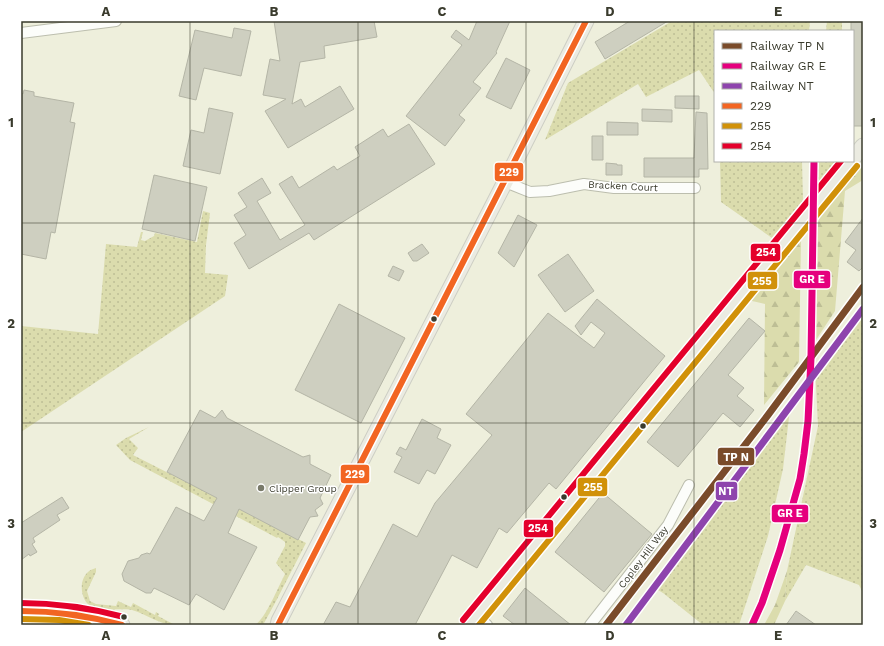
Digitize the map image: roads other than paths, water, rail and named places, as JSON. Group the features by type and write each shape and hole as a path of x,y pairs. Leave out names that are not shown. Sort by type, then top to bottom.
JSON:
{"main road":[{"path":"277,624 505,182 586,21"},
{"path":"854,157 863,146"},
{"path":"477,622 850,162"},
{"path":"21,611 59,611 93,617 122,625"}],"street":[{"path":"21,33 81,24 116,21"},
{"name":"Bracken Court","path":"505,182 530,192 549,191 584,184 614,188 695,188"},
{"name":"Copley Hill Way","path":"590,625 668,525 689,485"}],"rail line":[{"name":"NT","path":"626,625 863,309"}],"place":[{"name":"Clipper Group","path":"261,488"}]}
